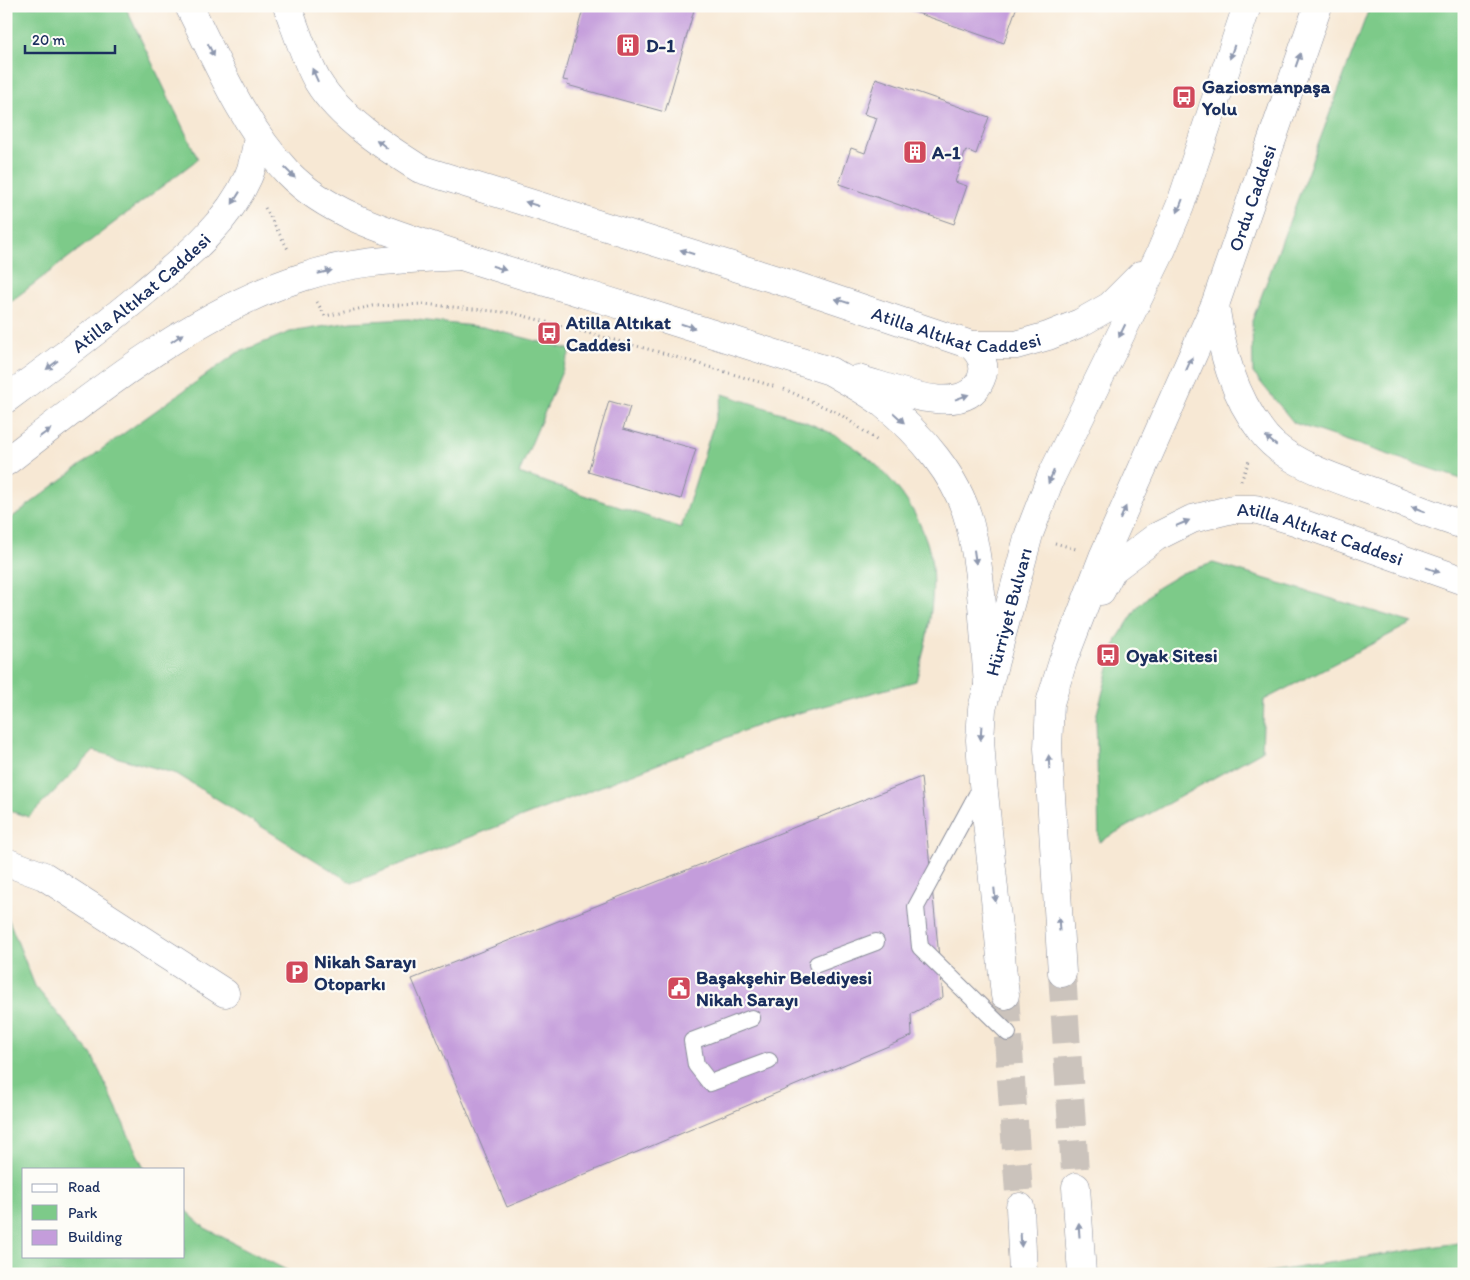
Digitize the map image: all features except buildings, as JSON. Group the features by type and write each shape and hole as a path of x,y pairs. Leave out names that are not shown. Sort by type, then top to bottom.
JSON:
{"main road":[{"path":"189,6 242,113 289,174 315,195 339,210 392,233 460,256 830,371 937,400 954,400 974,391 984,372 983,361 978,351 971,345"},
{"name":"Atilla Altıkat Caddesi","path":"287,6 318,82 345,113 388,149 420,169 741,268 971,345 1016,345 1048,336 1080,323 1110,306 1127,291 1159,256"},
{"path":"1159,256 1180,206 1247,6"},
{"name":"Ordu Caddesi","path":"1215,305 1318,6"},
{"name":"Atilla Altıkat Caddesi","path":"6,399 96,332 194,251 224,216 248,178 255,159 258,136"},
{"path":"6,462 185,333 247,300 303,277 390,260 460,256"},
{"name":"Hürriyet Bulvarı","path":"1005,995 983,783 980,740 982,708 1029,534 1051,477 1159,256"},
{"path":"1215,305 1221,342 1236,391 1262,434 1287,454 1322,472 1464,525"},
{"path":"1062,973 1048,748 1050,703 1063,661 1103,557 1215,305"},
{"path":"830,371 882,402 915,434 941,466 960,498 972,534 988,685"},
{"name":"Atilla Altıkat Caddesi","path":"1063,661 1112,570 1156,537 1172,528 1192,519 1233,509 1255,509 1295,521 1464,581"},
{"path":"6,862 44,876 226,993"},
{"path":"1076,1187 1082,1274"},
{"path":"1020,1207 1023,1274"}],"lane":[{"path":"983,783 916,907 914,927 920,947 1008,1033"},
{"path":"816,964 876,942"},
{"path":"752,1018 692,1041 696,1065 710,1083 769,1061"}],"path":[{"path":"248,178 325,316 373,306 424,304 513,314 659,352 785,390 840,414 886,448"},
{"path":"1233,509 1244,472 1262,434"},
{"path":"1029,534 1103,557"}],"green space":[{"path":"6,6 125,6 198,159 6,305"},
{"path":"1370,6 1464,6 1464,480 1294,423 1253,373 1252,321"},
{"path":"408,319 483,327 571,350 519,473 681,528 723,394 808,423 856,448 873,462 902,493 913,511 929,549 932,564 932,598 928,632 916,681 769,721 352,883 177,774 94,751 29,817 6,810 6,522 106,446 237,353 290,332 351,322"},
{"path":"1213,563 1412,623 1264,700 1262,751 1099,842 1096,717 1117,639 1139,605 1157,588 1182,573"},
{"path":"6,913 35,986 92,1055 144,1168 22,1168 22,1258 185,1258 185,1210 205,1228 290,1272 6,1274"},
{"path":"1464,1242 1464,1274 1257,1274"}],"tunnel":[{"path":"1062,973 1076,1187"},
{"path":"1005,995 1020,1207"}],"place":[{"name":"D-1","path":"628,45"},
{"name":"Gaziosmanpaşa Yolu","path":"1184,97"},
{"name":"A-1","path":"915,152"},
{"name":"Atilla Altıkat Caddesi","path":"549,333"},
{"name":"Oyak Sitesi","path":"1108,655"},
{"name":"Nikah Sarayı Otoparkı","path":"297,972"},
{"name":"Başakşehir Belediyesi Nikah Sarayı","path":"679,988"}]}
